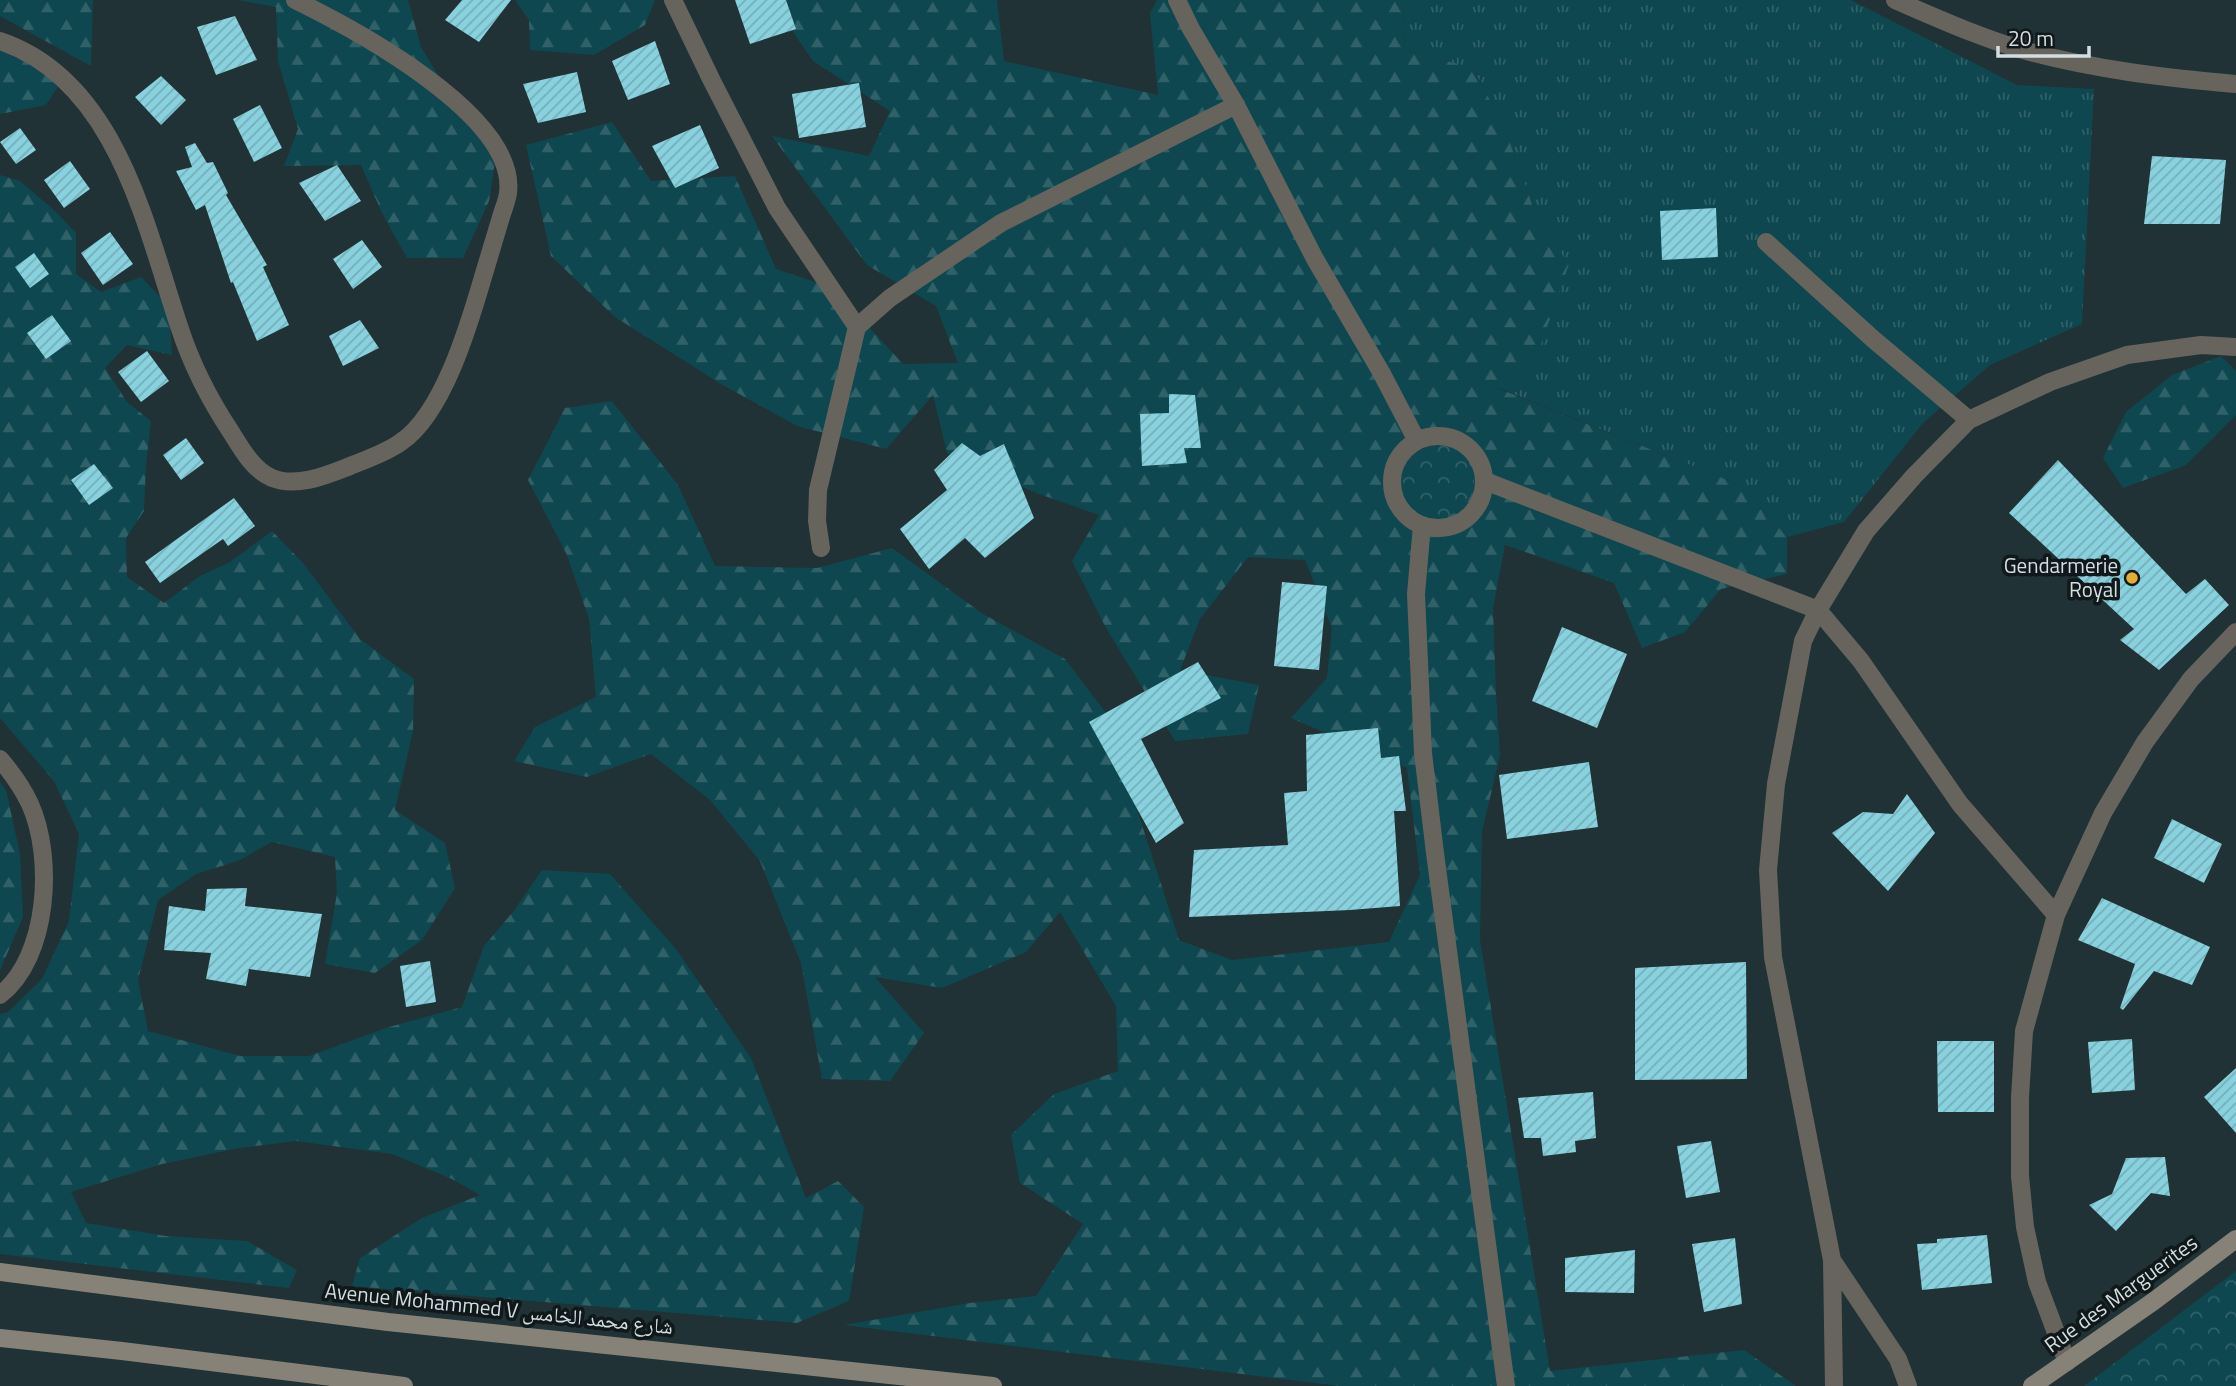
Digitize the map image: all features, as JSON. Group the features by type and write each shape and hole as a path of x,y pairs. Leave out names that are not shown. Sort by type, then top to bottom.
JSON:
{"main road":[{"name":"Rue des Marguerites","path":"2032,1386 2154,1301 2236,1239"},
{"name":"Avenue Mohammed V شارع محمد الخامس","path":"0,1272 388,1322 993,1386"},
{"path":"0,1338 122,1350 404,1386"}],"street":[{"path":"0,41 34,57 68,82 111,143 132,186 159,257 179,328 201,381 244,452 270,477 287,482 312,479 376,455 402,442 422,425 440,394 461,340 508,192 506,172 497,148 482,127 449,96 388,50 295,0"},
{"path":"673,0 777,208 857,327"},
{"path":"1177,0 1236,105 1315,259 1381,372 1417,441"},
{"path":"1895,0 1968,32 2030,52 2165,77 2236,85"},
{"path":"821,548 817,521 818,490 857,327 900,291 1001,223 1236,105"},
{"path":"1766,242 1873,339 1969,420"},
{"path":"1834,1386 1832,1260 1773,957 1768,870 1776,784 1803,641 1818,610 1866,531 1914,476 1969,420 2050,382 2127,355 2201,345 2236,346"},
{"path":"1435,436 1454,438 1470,448 1481,463 1485,481 1481,499 1472,514 1457,524 1440,528 1422,525 1407,516 1396,502 1392,484 1395,467 1403,451 1417,441 1435,436"},
{"path":"1485,481 1818,610 1861,661 1960,804 2056,915"},
{"path":"1422,525 1416,594 1423,753 1506,1386"},
{"path":"2067,1362 2037,1282 2025,1227 2020,1176 2020,1098 2024,1031 2056,915 2104,813 2146,742 2191,679 2236,632"},
{"path":"0,759 31,805 42,841 46,869 36,934 27,961 15,980 0,995"},
{"path":"1832,1260 1898,1359 1908,1386"}],"green space":[{"path":"0,0 93,0 91,66 0,16"},
{"path":"238,0 408,0 421,47 450,95 496,156 489,201 463,258 407,258 382,213 361,165 284,166 298,129 278,61 276,7"},
{"path":"515,0 655,0 645,25 594,55 530,50 529,20"},
{"path":"771,0 997,0 1004,61 1158,95 1150,13 1157,0 1403,0 1405,50 1473,68 1505,129 1539,224 1569,264 1537,356 1497,388 1740,485 1787,537 1787,574 1721,589 1685,632 1642,648 1614,583 1505,545 1493,608 1500,755 1482,832 1480,940 1550,1371 1744,1350 1796,1386 1340,1386 844,1325 970,1303 1036,1296 1083,1224 1020,1183 1011,1135 1054,1094 1118,1071 1116,1006 1060,912 1026,952 942,988 875,977 924,1033 890,1081 822,1079 801,963 760,861 710,800 651,754 587,777 514,761 535,727 596,697 589,619 567,555 528,480 565,408 612,401 678,485 715,566 817,568 892,548 983,614 1065,659 1106,713 1179,940 1232,960 1389,942 1420,875 1407,768 1291,718 1327,678 1332,628 1305,560 1248,557 1200,619 1180,670 1259,685 1248,734 1175,741 1106,628 1072,561 1099,515 1036,493 947,453 933,395 886,449 797,426 721,384 615,317 551,256 526,145 612,122 651,181 735,176 776,269 833,288 903,364 958,363 936,306 867,265 772,136 869,156 890,111 813,61"},
{"path":"1403,0 1851,0 2017,85 2094,89 2082,324 1990,365 1923,423 1844,522 1787,537 1740,485 1496,387 1568,264 1539,224 1505,129 1473,68 1405,50"},
{"path":"0,43 59,85 46,105 0,114"},
{"path":"0,175 20,181 76,233 76,274 101,292 141,277 169,306 172,355 127,345 105,368 127,402 151,421 144,511 126,538 127,577 164,603 200,576 230,562 272,531 303,563 360,639 414,679 413,731 395,810 445,843 455,888 422,940 375,973 325,964 337,893 335,857 272,842 238,861 196,874 158,900 138,980 148,1031 240,1056 309,1056 389,1027 462,1007 484,946 513,912 542,870 610,874 676,949 751,1058 806,1198 838,1181 864,1207 849,1301 797,1323 352,1286 360,1258 422,1218 480,1195 452,1179 392,1154 296,1141 239,1148 162,1164 71,1192 86,1223 166,1236 247,1241 297,1270 289,1288 0,1254 0,1014 8,1012 42,979 69,921 79,834 54,781 0,718"},
{"path":"2221,356 2236,371 2236,415 2186,465 2123,488 2103,458 2126,412 2172,375"},
{"path":"1438,445 1458,451 1468,461 1474,481 1468,501 1458,511 1438,517 1418,511 1408,501 1402,481 1408,461 1418,451"},
{"path":"0,782 6,790 20,854 23,917 0,970"},
{"path":"2236,1271 2236,1386 2084,1386"}],"building":[{"path":"462,0 511,0 479,42 445,20"},
{"path":"735,0 786,0 796,29 750,44"},
{"path":"235,16 257,60 216,75 197,27"},
{"path":"655,41 670,84 628,100 612,61"},
{"path":"577,72 586,112 538,123 523,84"},
{"path":"161,76 186,100 161,125 135,97"},
{"path":"859,83 866,127 799,138 792,94"},
{"path":"260,105 282,148 254,162 233,119"},
{"path":"700,125 719,168 675,188 652,146"},
{"path":"20,128 36,150 16,164 0,142"},
{"path":"195,143 207,163 213,162 228,193 226,195 267,265 263,267 289,325 257,341 233,282 231,283 205,205 196,210 176,171 192,167 185,147"},
{"path":"2152,156 2226,160 2220,224 2144,224"},
{"path":"70,161 90,189 64,208 44,180"},
{"path":"337,165 361,201 325,221 299,183"},
{"path":"1716,208 1718,257 1662,260 1660,211"},
{"path":"110,232 133,264 103,285 81,253"},
{"path":"362,240 382,267 353,289 333,259"},
{"path":"34,253 49,274 30,288 15,267"},
{"path":"52,315 71,341 46,359 27,333"},
{"path":"360,320 379,348 343,366 329,336"},
{"path":"147,351 169,381 141,402 118,372"},
{"path":"1169,394 1195,395 1201,448 1184,448 1187,463 1142,466 1140,414 1169,413"},
{"path":"186,438 204,463 181,480 163,455"},
{"path":"962,443 980,456 1004,444 1034,518 985,558 965,538 929,569 900,529 947,490 934,470"},
{"path":"2058,460 2186,594 2205,579 2229,605 2159,670 2120,640 2134,629 2009,513"},
{"path":"94,464 113,488 89,505 71,480"},
{"path":"234,498 255,526 228,546 223,539 160,583 145,562"},
{"path":"1282,582 1327,586 1319,670 1274,666"},
{"path":"1562,627 1627,654 1597,728 1532,701"},
{"path":"1198,662 1221,698 1141,739 1184,823 1156,843 1089,722"},
{"path":"1378,728 1381,758 1399,756 1406,811 1394,811 1400,906 1189,917 1194,850 1288,845 1284,793 1307,791 1306,735"},
{"path":"1589,762 1598,827 1507,839 1499,775"},
{"path":"1907,794 1935,833 1888,891 1832,833 1863,812 1893,814"},
{"path":"2172,819 2222,844 2204,883 2154,858"},
{"path":"247,888 245,906 322,914 310,977 249,969 246,986 206,979 211,953 164,950 169,906 205,911 207,889"},
{"path":"2102,898 2210,947 2192,985 2154,971 2123,1010 2120,1008 2135,964 2078,940"},
{"path":"430,961 436,1002 406,1007 400,966"},
{"path":"1746,962 1747,1079 1635,1080 1635,968"},
{"path":"2132,1039 2135,1090 2092,1093 2088,1042"},
{"path":"1937,1041 1994,1041 1994,1112 1938,1112"},
{"path":"2236,1068 2236,1133 2204,1097"},
{"path":"1593,1092 1596,1138 1575,1141 1576,1152 1543,1156 1541,1138 1524,1138 1518,1098"},
{"path":"1711,1141 1720,1192 1686,1198 1677,1146"},
{"path":"2165,1157 2170,1196 2151,1193 2116,1231 2089,1205 2112,1194 2126,1158"},
{"path":"1987,1235 1992,1283 1922,1290 1917,1244 1937,1243 1937,1239"},
{"path":"1735,1238 1742,1304 1704,1312 1692,1244"},
{"path":"1635,1250 1634,1293 1565,1292 1565,1258"}],"place":[{"name":"Gendarmerie Royal","path":"2132,578"}]}
